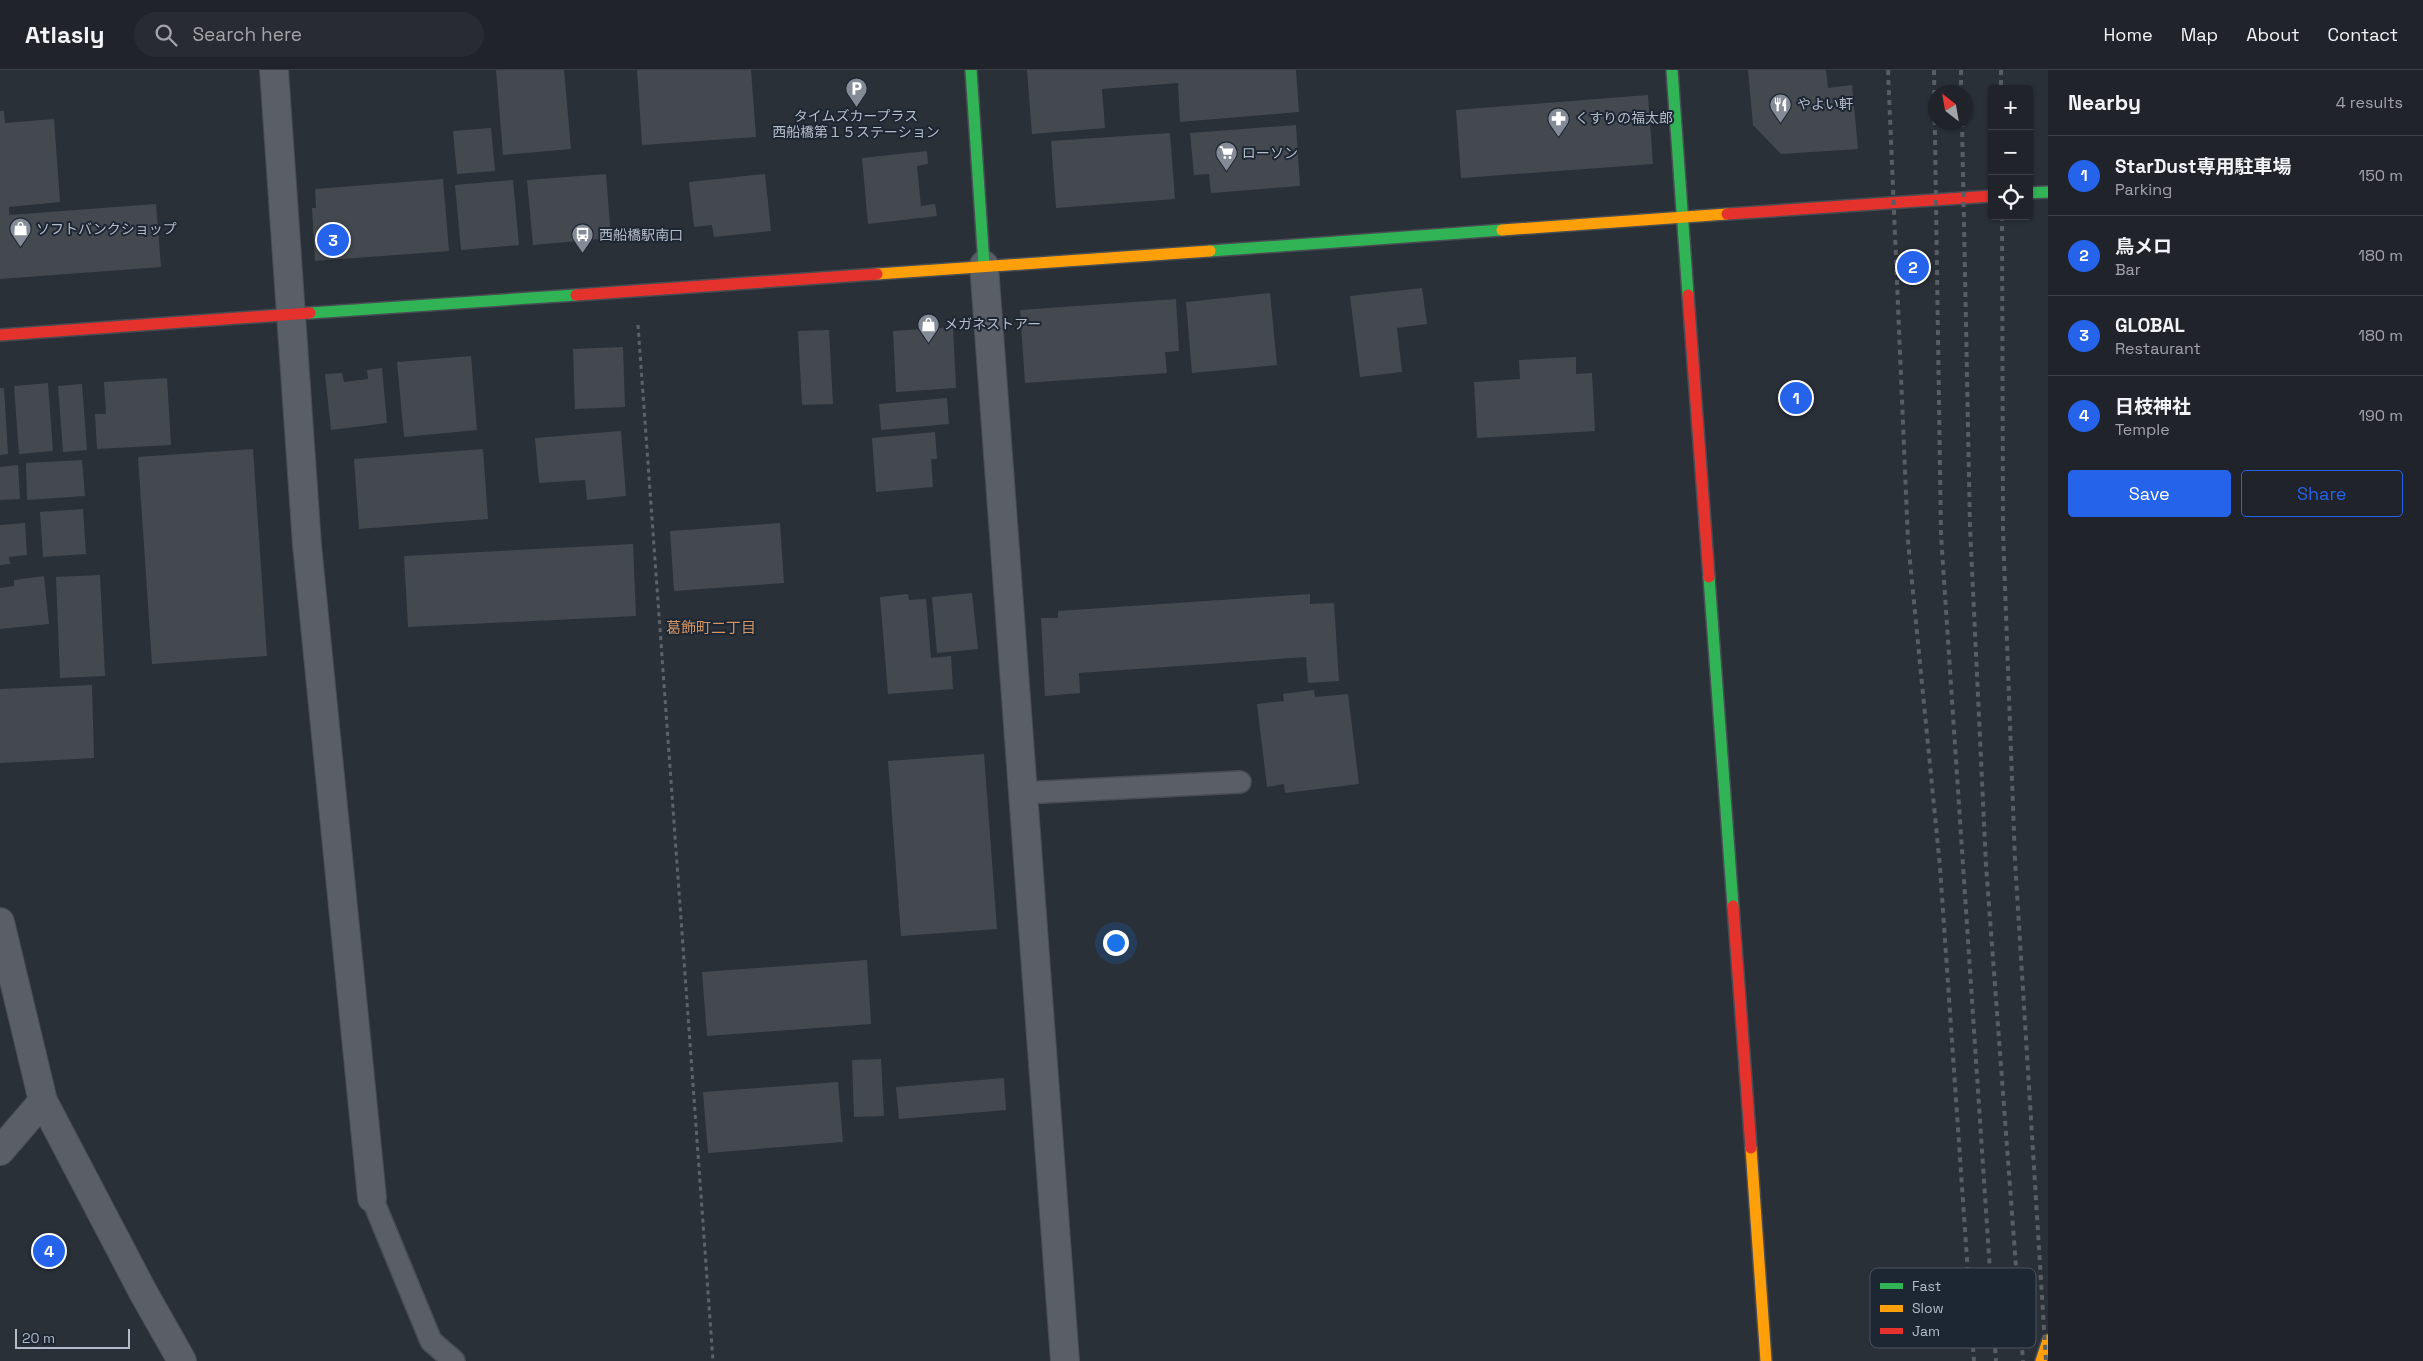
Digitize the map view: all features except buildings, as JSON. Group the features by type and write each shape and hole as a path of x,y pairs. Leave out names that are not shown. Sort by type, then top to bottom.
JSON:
{"street":[{"path":"274,70 307,545 372,1198"},
{"path":"971,70 1065,1361"},
{"path":"1672,70 1766,1361"},
{"path":"2033,193 2048,192"},
{"path":"0,336 984,265 1683,219 1988,196"},
{"path":"0,922 43,1100 143,1292 182,1361"},
{"path":"0,1150 43,1100"},
{"path":"2041,1361 2048,1340"}],"lane":[{"path":"1023,793 1240,782"},
{"path":"372,1198 431,1341 454,1361"}],"path":[{"path":"634,290 713,1361"}],"railway":[{"path":"1888,70 1908,541 1940,867 1968,1268"},
{"path":"1934,70 1941,535 1990,1268"},
{"path":"1961,70 1961,85"},
{"path":"2001,70 2001,85"},
{"path":"1962,130 1970,527 1986,865 2016,1268"},
{"path":"2002,220 2003,532 2015,861 2046,1361"},
{"path":"1973,1348 1974,1361"},
{"path":"1995,1348 1996,1361"},
{"path":"2022,1348 2023,1361"}],"traffic: fast":[{"path":"971,70 984,265"},
{"path":"1672,70 1688,295"},
{"path":"2033,193 2048,192"},
{"path":"1210,251 1502,230"},
{"path":"310,313 576,295"},
{"path":"1709,577 1733,906"}],"traffic: slow":[{"path":"1502,230 1727,214"},
{"path":"877,274 1210,251"},
{"path":"1751,1148 1766,1361"},
{"path":"2041,1361 2048,1340"}],"traffic: jam":[{"path":"1727,214 1988,196"},
{"path":"576,295 877,274"},
{"path":"1688,295 1709,577"},
{"path":"0,335 310,313"},
{"path":"1733,906 1751,1148"}],"place":[{"name":"タイムズカープラス 西船橋第１５ステーション","path":"856,107"},
{"name":"やよい軒","path":"1781,123"},
{"name":"くすりの福太郎","path":"1559,137"},
{"name":"ローソン","path":"1226,172"},
{"name":"GLOBAL","path":"333,240"},
{"name":"ソフトバンクショップ","path":"20,248"},
{"name":"西船橋駅南口","path":"583,254"},
{"name":"鳥メロ","path":"1913,267"},
{"name":"メガネストアー","path":"928,343"},
{"name":"StarDust専用駐車場","path":"1796,398"},
{"name":"日枝神社","path":"49,1251"}],"district":[{"name":"葛飾町二丁目","path":"711,628"}]}
